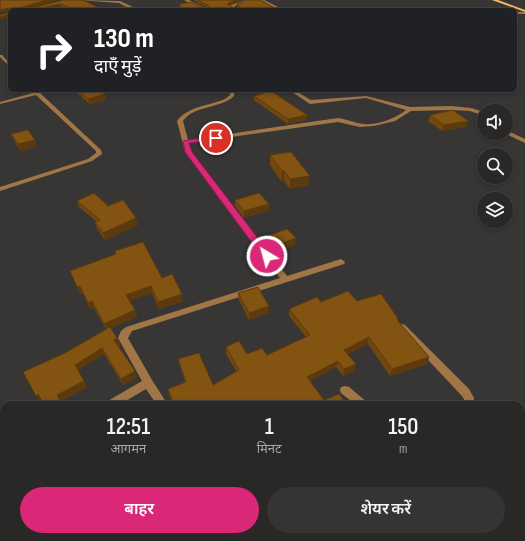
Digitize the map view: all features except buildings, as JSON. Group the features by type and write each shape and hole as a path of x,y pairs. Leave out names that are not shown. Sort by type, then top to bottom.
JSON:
{"main road":[{"path":"494,0 515,8"},
{"path":"505,0 525,7"}],"street":[{"path":"79,0 120,2 132,8"},
{"path":"186,0 203,8"},
{"path":"234,8 231,6 248,0"},
{"path":"261,0 278,8"},
{"path":"232,92 232,96 229,99 196,110 181,118 180,121 188,152 285,279"},
{"path":"294,92 310,102 363,97 410,109 450,108 477,113"},
{"path":"186,142 338,120 359,125 386,122 402,116 410,109"},
{"path":"513,135 525,141"},
{"path":"160,401 148,384 123,338 124,334 129,329 341,262"},
{"path":"400,325 465,392 469,398 469,401"},
{"path":"117,401 148,384"},
{"path":"346,390 358,401"}],"lane":[{"path":"0,56 8,64"},
{"path":"0,103 35,92 99,152 99,154 90,160 0,189"}],"route":[{"path":"216,138 186,142 188,152 267,256"}]}
